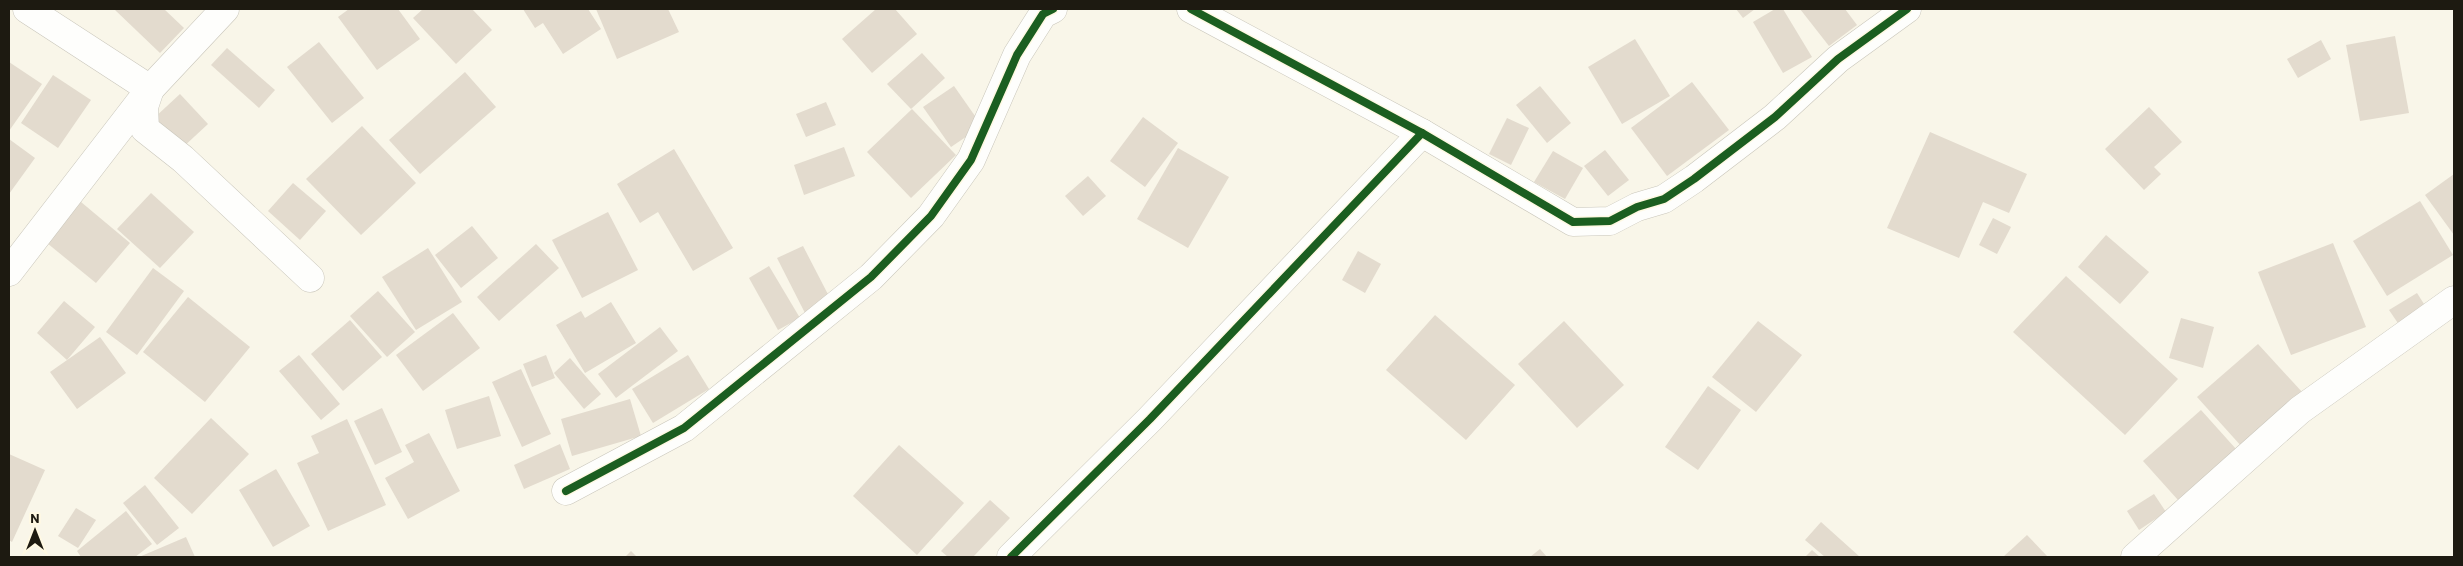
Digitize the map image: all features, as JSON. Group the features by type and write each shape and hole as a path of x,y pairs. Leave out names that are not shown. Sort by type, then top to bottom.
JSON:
{"street":[{"path":"27,9 150,89"},
{"path":"9,272 150,89 226,9"},
{"path":"1191,9 1422,133 1573,222 1610,221 1637,207 1664,199 1694,179 1775,116 1838,59 1907,9"},
{"path":"566,491 684,428 871,277 931,216 971,160 1017,55 1045,11"},
{"path":"150,89 144,107 145,129 183,159 310,278"},
{"path":"1011,557 1150,419 1422,133"},
{"path":"2134,557 2300,410 2454,300"}],"building":[{"path":"114,9 164,9 184,28 160,53"},
{"path":"349,9 398,9 420,39 377,70 338,17"},
{"path":"423,9 472,9 492,30 456,64 413,18"},
{"path":"523,9 588,9 601,29 563,54 543,23 535,28"},
{"path":"596,9 668,9 679,32 617,59"},
{"path":"876,9 895,9 917,34 872,73 842,39"},
{"path":"1736,9 1755,9 1743,18"},
{"path":"1775,9 1783,9 1812,57 1783,73 1753,22"},
{"path":"1800,9 1845,9 1857,25 1829,46"},
{"path":"2395,36 2409,113 2360,121 2346,45"},
{"path":"1635,39 1670,96 1622,124 1588,67"},
{"path":"2321,40 2331,59 2298,78 2287,59"},
{"path":"319,42 364,98 332,123 287,67"},
{"path":"227,48 275,90 259,108 211,65"},
{"path":"922,53 945,78 911,109 887,84"},
{"path":"9,62 42,84 9,131"},
{"path":"465,72 496,107 420,174 389,140"},
{"path":"53,75 91,100 58,148 21,123"},
{"path":"1692,82 1729,130 1667,176 1631,128"},
{"path":"954,86 982,126 951,147 923,107"},
{"path":"1540,86 1571,123 1547,143 1516,105"},
{"path":"180,94 208,124 181,149 153,119"},
{"path":"826,102 836,125 806,137 796,114"},
{"path":"2149,107 2182,142 2154,167 2161,174 2144,190 2105,149"},
{"path":"912,109 956,155 911,198 867,152"},
{"path":"1143,117 1178,143 1145,187 1110,161"},
{"path":"1507,118 1529,128 1511,165 1489,154"},
{"path":"362,126 416,183 361,235 306,179"},
{"path":"1930,132 2027,174 2009,213 1983,202 1959,258 1887,228"},
{"path":"9,139 35,158 9,194"},
{"path":"844,147 855,176 804,195 794,165"},
{"path":"1178,148 1229,177 1188,248 1137,219"},
{"path":"674,149 733,248 693,271 658,212 640,223 617,184"},
{"path":"1605,150 1629,180 1608,196 1584,166"},
{"path":"1553,151 1583,168 1565,199 1534,182"},
{"path":"2454,174 2454,235 2425,195"},
{"path":"1088,176 1106,196 1083,216 1065,196"},
{"path":"293,183 326,211 300,240 268,211"},
{"path":"151,193 194,232 160,268 117,229"},
{"path":"2420,201 2453,255 2387,296 2353,241"},
{"path":"81,202 130,243 96,283 47,243"},
{"path":"608,212 638,270 582,298 552,240"},
{"path":"1993,218 2011,227 1997,254 1979,245"},
{"path":"472,226 498,258 461,288 435,255"},
{"path":"2106,235 2149,272 2120,304 2078,267"},
{"path":"2333,243 2366,327 2291,355 2258,272"},
{"path":"536,244 559,268 499,321 477,297"},
{"path":"803,246 833,304 807,317 777,258"},
{"path":"428,248 462,302 416,330 382,277"},
{"path":"1358,251 1381,264 1365,293 1342,280"},
{"path":"769,266 800,318 778,330 749,278"},
{"path":"153,268 184,291 137,355 106,332"},
{"path":"2066,276 2178,379 2125,435 2013,332"},
{"path":"378,291 415,332 387,357 350,316"},
{"path":"2417,293 2431,315 2404,332 2389,310"},
{"path":"188,297 250,347 205,402 143,352"},
{"path":"64,301 95,327 67,360 37,333"},
{"path":"611,302 636,343 585,373 556,325 581,311 585,318"},
{"path":"453,313 480,348 423,391 396,355"},
{"path":"1435,315 1515,385 1466,440 1386,370"},
{"path":"2181,318 2214,327 2203,368 2169,358"},
{"path":"350,320 382,357 343,391 311,354"},
{"path":"1564,321 1624,385 1577,428 1518,364"},
{"path":"1758,321 1802,355 1756,412 1712,377"},
{"path":"660,327 678,351 616,398 598,374"},
{"path":"100,337 126,373 77,409 50,372"},
{"path":"2258,344 2303,393 2242,447 2197,397"},
{"path":"299,355 340,404 321,420 279,371"},
{"path":"546,355 555,378 532,387 523,364"},
{"path":"688,355 709,389 653,423 632,389"},
{"path":"570,358 601,394 584,409 554,373"},
{"path":"521,369 551,434 522,447 492,382"},
{"path":"1708,386 1741,410 1698,470 1665,447"},
{"path":"489,396 501,436 457,449 445,410"},
{"path":"630,399 641,436 572,456 561,419"},
{"path":"382,408 402,452 375,465 354,421"},
{"path":"2201,410 2236,449 2178,500 2143,461"},
{"path":"211,418 249,454 192,514 154,478"},
{"path":"347,419 386,505 328,531 297,463 319,453 311,436"},
{"path":"429,433 460,491 408,519 385,478 414,462 405,445"},
{"path":"560,444 570,469 524,489 514,465"},
{"path":"899,445 964,503 917,555 853,496"},
{"path":"9,454 45,470 12,542 9,540"},
{"path":"276,469 310,526 273,547 239,490"},
{"path":"145,485 179,528 157,545 123,503"},
{"path":"2154,494 2166,512 2139,530 2127,511"},
{"path":"990,500 1010,518 973,557 948,557 941,551"},
{"path":"76,508 96,520 78,548 58,536"},
{"path":"126,511 152,544 135,557 81,557 77,551"},
{"path":"1821,522 1860,557 1825,557 1805,540"},
{"path":"2027,535 2048,557 2003,557"},
{"path":"186,537 195,557 139,557"},
{"path":"1540,549 1547,557 1530,557"},
{"path":"1812,550 1820,557 1805,557"},
{"path":"631,551 637,557 625,557"}],"cycle path":[{"path":"566,491 684,428 871,277 931,216 971,160 1017,55 1043,14 1053,9"},
{"path":"1191,9 1422,133 1573,222 1610,221 1637,207 1664,199 1694,179 1775,117 1838,59 1907,9"},
{"path":"1011,557 1150,419 1422,133"}]}
